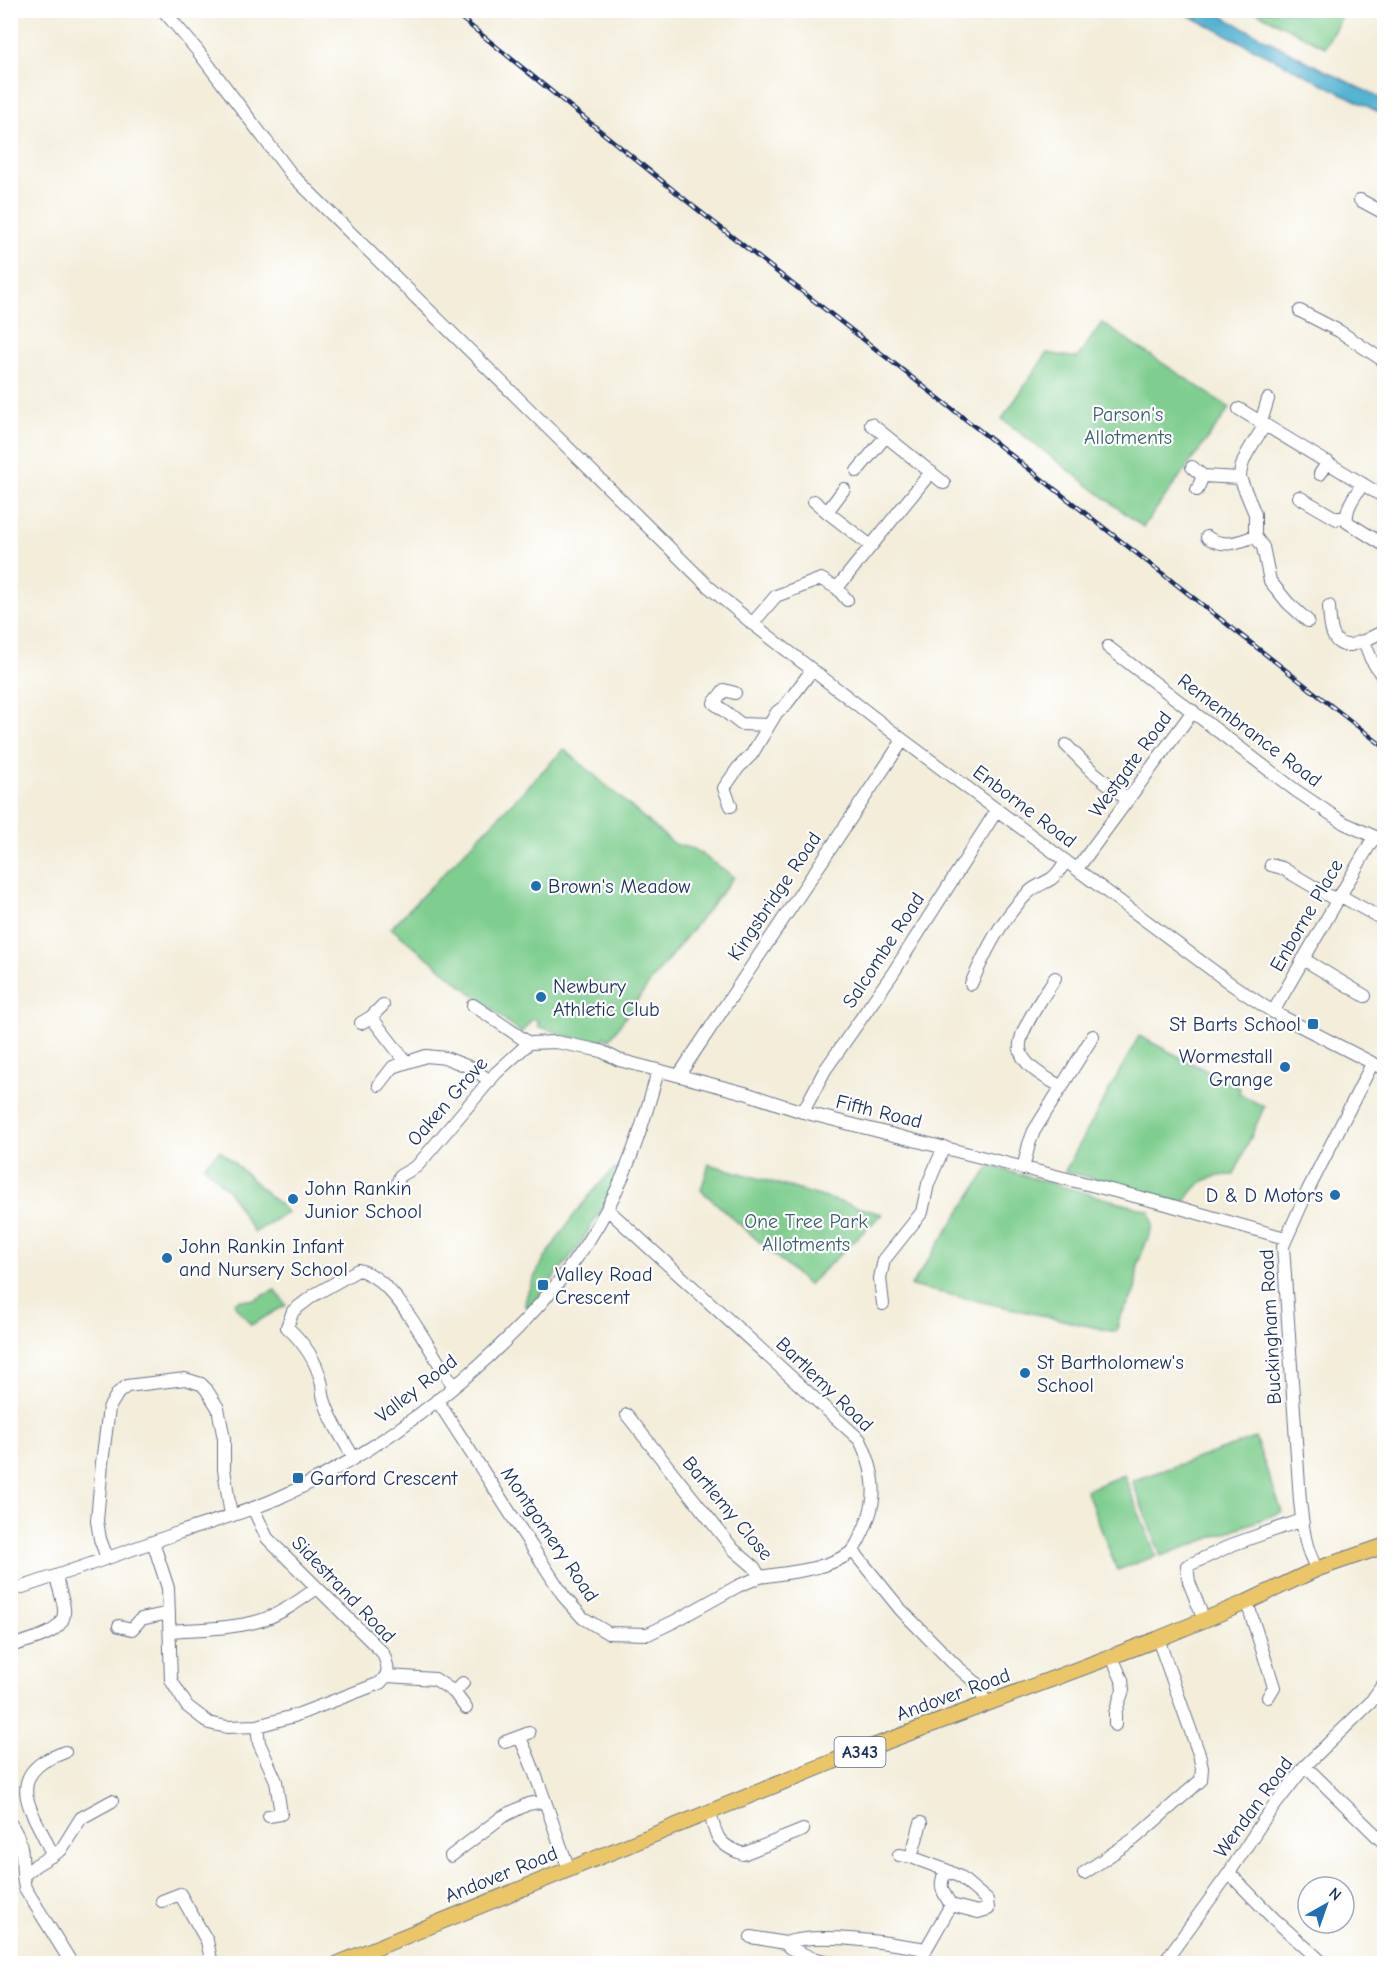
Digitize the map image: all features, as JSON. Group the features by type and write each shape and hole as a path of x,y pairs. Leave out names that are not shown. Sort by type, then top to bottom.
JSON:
{"main road":[{"name":"Andover Road","path":"337,1964 364,1958 569,1869 832,1762 1158,1639 1247,1602 1317,1569 1384,1546"}],"street":[{"name":"Enborne Road","path":"163,10 197,51 291,176 709,587 752,624 903,740 1208,967 1273,1011 1384,1069"},
{"path":"1360,200 1384,213"},
{"path":"1300,311 1339,331 1384,361"},
{"path":"1268,399 1263,423 1246,457 1240,478 1255,514 1255,536 1263,547 1270,581 1288,603 1308,621"},
{"path":"1239,409 1384,497"},
{"path":"871,424 944,483"},
{"path":"857,471 886,436"},
{"path":"1320,474 1328,462"},
{"path":"1192,467 1203,476 1240,478"},
{"path":"837,588 931,472"},
{"path":"1197,490 1203,476"},
{"path":"1338,521 1363,484"},
{"path":"827,512 844,489"},
{"path":"1299,497 1320,511 1338,521 1347,522 1384,545"},
{"path":"814,501 871,546"},
{"path":"1207,537 1216,544 1224,545 1255,536"},
{"path":"752,624 776,596 798,589 811,581 820,579 837,588 847,600"},
{"path":"1329,606 1332,633 1339,642 1350,645 1384,631"},
{"path":"1364,641 1375,666 1384,679"},
{"name":"Remembrance Road","path":"1108,647 1295,790 1344,823 1379,839"},
{"path":"731,806 724,788 738,768 752,754 777,712 785,706 812,670"},
{"path":"735,693 724,690 714,703 741,724 769,725"},
{"name":"Westgate Road","path":"1077,869 1193,711"},
{"name":"Kingsbridge Road","path":"679,1075 903,740"},
{"path":"1066,746 1128,800"},
{"name":"Salcombe Road","path":"803,1112 825,1070 893,973 997,810"},
{"name":"Enborne Place","path":"1273,1011 1337,897 1379,839"},
{"path":"971,984 991,940 1009,914 1028,893 1040,883 1052,878 1066,861"},
{"path":"1271,865 1282,868 1384,920"},
{"path":"1303,959 1365,996"},
{"path":"1055,978 1021,1038 1020,1050 1029,1063 1045,1077 1062,1087"},
{"path":"383,1005 366,1020 406,1062"},
{"path":"472,1005 529,1043"},
{"path":"1023,1168 1034,1131 1093,1036"},
{"name":"Fifth Road","path":"529,1043 556,1042 601,1051 619,1060 679,1075 803,1112 1166,1204 1285,1238"},
{"name":"Oaken Grove","path":"397,1185 400,1176 417,1166 490,1081 515,1054 529,1043"},
{"path":"379,1085 393,1067 426,1056 446,1058 472,1068 490,1081"},
{"name":"Buckingham Road","path":"1317,1569 1308,1554 1302,1520 1283,1246 1372,1064"},
{"name":"Valley Road","path":"10,1591 253,1508 312,1481 354,1457 437,1400 502,1343 550,1292 582,1251 608,1209 638,1140 658,1071"},
{"path":"883,1304 875,1290 884,1260 922,1212 928,1184 944,1148"},
{"name":"Bartlemy Road","path":"608,1209 860,1440 871,1464 874,1502 865,1531 853,1551"},
{"path":"354,1457 338,1430 324,1398 322,1381 311,1357 300,1339 287,1327 293,1311 314,1295 358,1270 379,1280 409,1315 453,1385"},
{"path":"107,1558 100,1539 97,1521 102,1463 110,1408 118,1393 127,1386 185,1379 201,1383 206,1389 218,1408 231,1516"},
{"name":"Montgomery Road","path":"437,1400 565,1598 583,1618 608,1633 648,1634 738,1586 760,1577"},
{"name":"Bartlemy Close","path":"627,1415 733,1549 754,1567 760,1577 827,1564 853,1551"},
{"name":"Sidestrand Road","path":"153,1542 168,1588 171,1680 187,1706 209,1723 226,1727 256,1726 294,1716 380,1683 387,1676 388,1667 383,1653 267,1538 253,1508"},
{"path":"1204,1620 1189,1582 1187,1566 1234,1544 1302,1520"},
{"path":"853,1551 901,1610 975,1682 987,1704"},
{"path":"10,1646 54,1630 63,1621 64,1610 56,1576"},
{"path":"170,1631 214,1629 256,1622 285,1609 317,1588"},
{"path":"1247,1602 1275,1693"},
{"path":"119,1626 132,1629 141,1620 169,1612"},
{"path":"1084,1872 1134,1839 1201,1780 1202,1768 1199,1754 1158,1639"},
{"path":"1112,1657 1122,1680 1123,1690 1115,1713 1115,1725"},
{"path":"387,1676 435,1679 458,1687 466,1708"},
{"name":"Wendan Road","path":"1163,1964 1229,1873 1265,1818 1305,1766 1371,1703 1384,1683"},
{"path":"256,1726 260,1743 276,1781 281,1814 269,1816"},
{"path":"505,1742 524,1735 544,1801 569,1869"},
{"path":"52,1856 27,1802 25,1788 33,1771 43,1762 65,1752"},
{"path":"1305,1766 1384,1843"},
{"path":"22,1876 61,1850 81,1818 112,1801"},
{"path":"451,1856 502,1817 528,1804 544,1801"},
{"path":"710,1813 715,1833 726,1848 743,1854 803,1830"},
{"path":"10,1823 20,1836 22,1876 26,1888 72,1964"},
{"path":"921,1823 905,1856 946,1870 960,1877 987,1900 988,1909 978,1912 951,1905 943,1892 941,1881 946,1870"},
{"path":"1229,1873 1324,1964"},
{"path":"162,1901 180,1894 207,1941 212,1964"},
{"path":"920,1964 951,1905"},
{"path":"751,1937 784,1943 794,1940 843,1939 926,1949"},
{"path":"784,1943 813,1958 839,1964"}],"green space":[{"path":"1254,11 1345,11 1325,47"},
{"name":"Parson's Allotments","path":"1102,323 1230,408 1143,527 1002,419 1047,353 1077,358"},
{"name":"Brown's Meadow","path":"564,749 674,844 694,849 734,877 651,981 609,1040 604,1037 601,1043 596,1041 592,1044 537,1026 539,1022 533,1018 521,1033 391,928"},
{"path":"1139,1036 1240,1088 1239,1093 1264,1107 1234,1175 1217,1176 1204,1181 1193,1190 1184,1204 1065,1171"},
{"path":"220,1150 287,1212 254,1233 228,1190 204,1166"},
{"name":"One Tree Park Allotments","path":"709,1164 882,1214 808,1285 701,1190"},
{"path":"990,1166 1150,1211 1153,1225 1138,1263 1135,1292 1120,1317 1116,1332 911,1286"},
{"path":"615,1169 618,1174 604,1205 579,1246 531,1306 525,1306 528,1292 547,1254 591,1194"},
{"path":"275,1290 286,1305 251,1325 234,1303 240,1300 254,1300"},
{"path":"1255,1438 1282,1512 1161,1556 1132,1481"},
{"path":"1124,1475 1156,1556 1117,1570 1086,1490"}],"water":[{"path":"1180,11 1212,11 1384,100 1384,115"}],"railway":[{"path":"451,10 693,206 1384,747"}],"place":[{"name":"Brown's Meadow","path":"536,886"},
{"name":"Newbury Athletic Club","path":"541,997"},
{"name":"St Barts School","path":"1313,1024"},
{"name":"Wormestall Grange","path":"1285,1067"},
{"name":"D & D Motors","path":"1335,1195"},
{"name":"John Rankin Junior School","path":"293,1199"},
{"name":"John Rankin Infant and Nursery School","path":"167,1258"},
{"name":"Valley Road Crescent","path":"543,1285"},
{"name":"St Bartholomew's School","path":"1025,1373"},
{"name":"Garford Crescent","path":"298,1478"}]}
